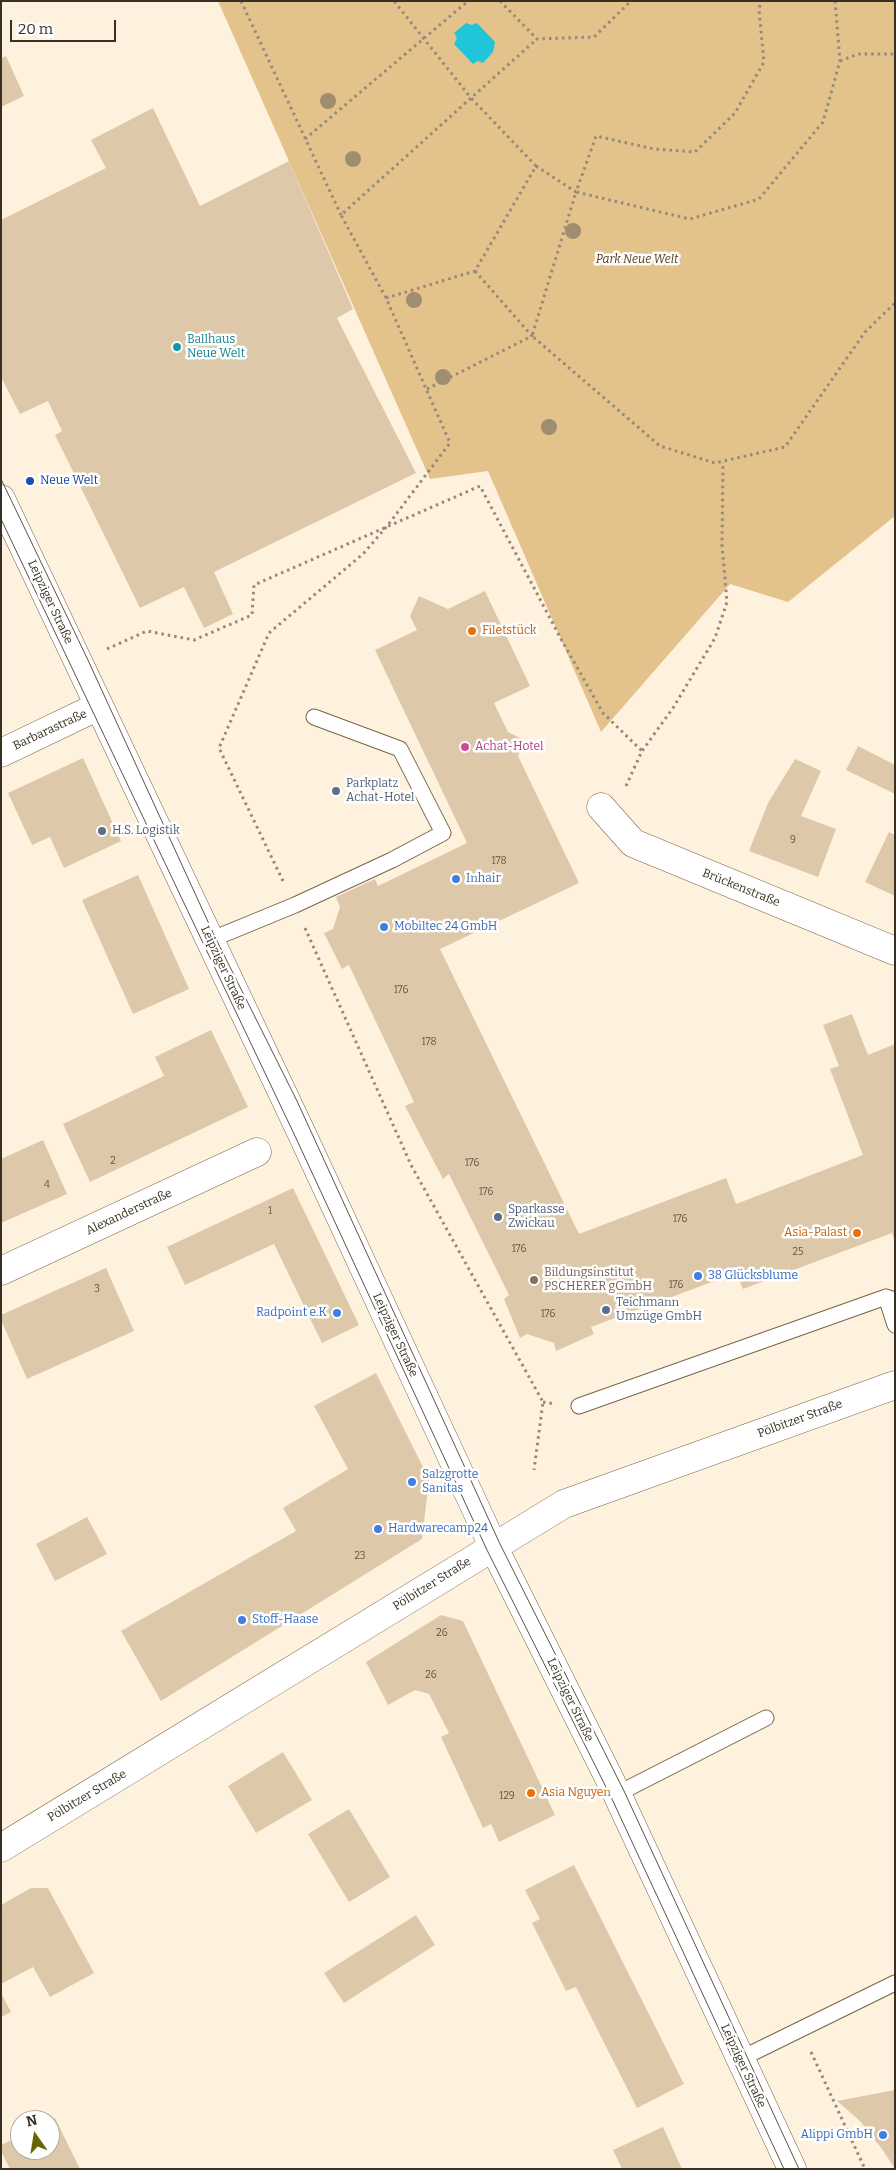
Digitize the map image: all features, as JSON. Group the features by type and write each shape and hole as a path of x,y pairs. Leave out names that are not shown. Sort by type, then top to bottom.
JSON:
{"street":[{"name":"Leipziger Straße","path":"1,499 210,940 494,1548 617,1794 792,2169"},
{"name":"Barbarastraße","path":"1,753 99,706"},
{"name":"Brückenstraße","path":"601,807 633,843 895,951"},
{"name":"Alexanderstraße","path":"1,1271 257,1152"},
{"name":"Pölbitzer Straße","path":"1,1848 564,1504 895,1385"}],"lane":[{"path":"210,940 295,905 392,860 443,833 400,749 314,717"},
{"path":"579,1406 890,1298 895,1325"},
{"path":"617,1794 766,1718"},
{"path":"740,2059 895,1983"}],"path":[{"path":"241,1 341,215 386,298 450,442 388,525 363,554 269,633 218,748 295,905 411,1165 543,1402 534,1470"},
{"path":"394,1 471,98 536,166 576,192 690,219 759,199 823,122 840,61 835,1"},
{"path":"305,139 468,1"},
{"path":"500,1 537,39"},
{"path":"341,215 537,39 594,37 631,1"},
{"path":"427,389 532,336 576,192 596,136 654,149 695,152 735,113 764,62 759,10 761,1"},
{"path":"840,61 858,54 895,54"},
{"path":"386,298 475,271 536,166"},
{"path":"475,271 532,336 660,446 715,463 785,447 865,332 895,303"},
{"path":"601,807 627,785 642,751 673,708 715,638 727,602 722,545 723,462"},
{"path":"79,663 147,631 194,640 252,615 254,586 388,525 480,486 561,639 603,713 642,751"},
{"path":"800,2029 866,2169"}],"green space":[{"name":"Park Neue Welt","path":"218,1 895,1 895,516 788,602 730,584 601,732 488,471 430,479"}],"water":[{"path":"466,23 472,25 477,23 495,42 493,52 483,63 478,61 473,64 454,44 457,38 454,33"}],"building":[{"path":"6,56 24,96 1,107 1,58"},
{"name":"Ballhaus Neue Welt","path":"153,108 200,206 289,161 353,309 337,318 416,473 214,572 233,614 204,628 184,587 140,608 55,435 62,431 48,401 20,414 1,377 1,220 106,168 91,140"},
{"path":"485,591 530,686 494,703 508,732 526,741 518,756 579,883 440,949 579,1234 726,1178 736,1204 863,1155 830,1069 839,1066 823,1025 852,1014 868,1055 895,1044 895,1241 892,1233 743,1289 736,1273 591,1327 594,1334 556,1351 554,1343 527,1334 520,1338 504,1299 509,1295 449,1174 443,1179 405,1106 414,1102 349,965 342,969 324,933 333,929 340,907 336,897 375,879 378,886 467,843 375,650 417,630 410,616 419,596 448,609"},
{"path":"858,746 895,765 895,794 846,770"},
{"path":"83,758 121,841 64,868 50,837 32,845 8,793"},
{"path":"795,759 821,771 801,816 836,829 818,877 749,851 768,803"},
{"path":"889,832 895,835 895,896 865,882"},
{"path":"138,875 189,989 133,1014 82,900"},
{"path":"211,1030 248,1107 90,1182 63,1124 164,1076 155,1057"},
{"path":"43,1140 67,1194 1,1223 1,1159"},
{"path":"293,1188 359,1325 322,1343 274,1244 185,1285 167,1247"},
{"path":"106,1268 134,1331 27,1379 1,1320 1,1315"},
{"path":"376,1373 429,1479 422,1539 161,1701 121,1631 296,1531 283,1508 348,1469 314,1406"},
{"path":"87,1517 107,1554 55,1581 36,1544"},
{"path":"441,1615 463,1621 555,1815 499,1842 491,1824 483,1828 441,1737 449,1733 429,1694 415,1690 388,1705 366,1662"},
{"path":"283,1752 312,1800 256,1833 228,1786"},
{"path":"349,1809 390,1877 349,1902 308,1834"},
{"path":"574,1865 684,2084 637,2108 576,1987 566,1991 532,1923 540,1919 525,1890"},
{"path":"31,1888 48,1888 94,1973 50,1997 33,1967 1,1984 1,1905"},
{"path":"416,1915 435,1945 344,2003 324,1973"},
{"path":"1,1993 11,2012 1,2017"},
{"name":"Alippi GmbH","path":"895,2090 895,2169 860,2121 837,2101"},
{"path":"663,2127 682,2169 622,2169 613,2150"},
{"path":"60,2128 80,2169 10,2169 1,2151 1,2145 10,2141 10,2160 60,2160"}],"tram line":[{"path":"1,479 87,658 215,937 297,1101 500,1544 624,1791 799,2169"},
{"path":"1,519 295,1136 487,1550 612,1799 784,2169"}],"place":[{"name":"Ballhaus Neue Welt","path":"177,347"},
{"name":"Neue Welt","path":"30,481"},
{"name":"Filetstück","path":"472,631"},
{"name":"Achat-Hotel","path":"465,747"},
{"name":"Parkplatz Achat-Hotel","path":"336,791"},
{"name":"H.S. Logistik","path":"102,831"},
{"name":"Inhair","path":"456,879"},
{"name":"Mobiltec 24 GmbH","path":"384,927"},
{"name":"Sparkasse Zwickau","path":"498,1217"},
{"name":"Asia-Palast","path":"857,1233"},
{"name":"38 Glücksblume","path":"698,1276"},
{"name":"Bildungsinstitut PSCHERER gGmbH","path":"534,1280"},
{"name":"Teichmann Umzüge GmbH","path":"606,1310"},
{"name":"Radpoint e.K","path":"337,1313"},
{"name":"Salzgrotte Sanitas","path":"412,1482"},
{"name":"Hardwarecamp24","path":"378,1529"},
{"name":"Stoff-Haase","path":"242,1620"},
{"name":"Asia Nguyen","path":"531,1793"},
{"name":"Alippi GmbH","path":"883,2135"}]}
